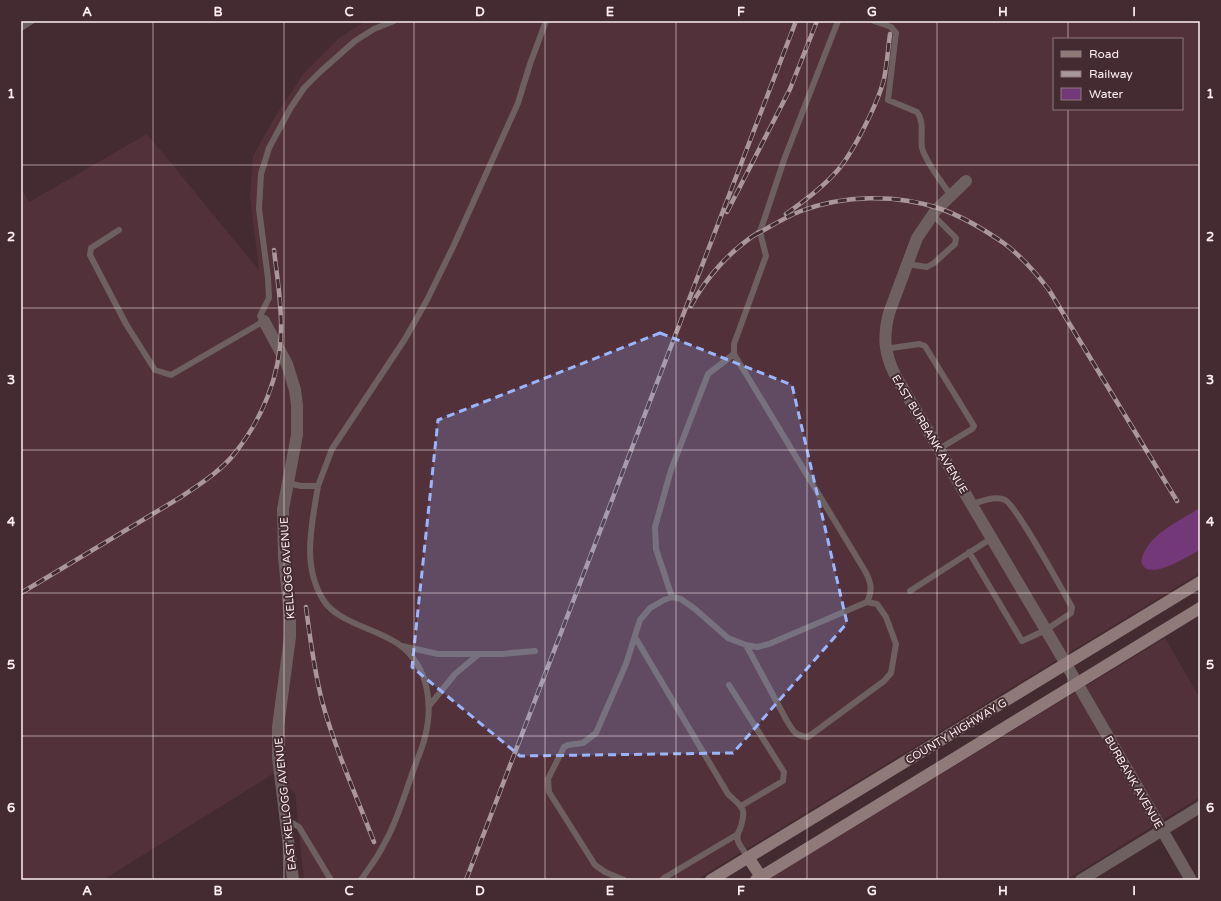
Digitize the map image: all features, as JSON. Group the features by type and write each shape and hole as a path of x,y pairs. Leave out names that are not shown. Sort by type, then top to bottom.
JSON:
{"main road":[{"name":"COUNTY HIGHWAY G","path":"711,880 1200,582"},
{"name":"COUNTY HIGHWAY G","path":"758,879 1200,608"},
{"path":"748,857 758,879"}],"street":[{"name":"EAST BURBANK AVENUE","path":"966,181 933,215 917,238 889,313 884,340 885,349 895,375 1078,683"},
{"name":"KELLOGG AVENUE","path":"264,321 287,364 295,390 297,419 296,435 283,509 284,556 290,618 290,637 278,727"},
{"name":"BURBANK AVENUE","path":"1078,683 1191,880"},
{"name":"EAST KELLOGG AVENUE","path":"278,727 278,757 293,880"},
{"path":"1081,880 1200,807"}],"lane":[{"path":"21,28 32,21"},
{"path":"119,230 91,248 90,255 126,324 155,370 171,375 264,321 260,316 269,298 268,278 259,209 261,174 269,148 290,109 304,88 355,41 394,21"},
{"path":"361,880 385,844 400,807 425,737 429,706 427,688 422,673 413,657 400,646 387,638 362,627 335,611 324,602 317,589 312,573 309,553 310,533 318,486 332,449 405,339 427,300 454,245 518,103 530,64 546,21"},
{"path":"838,21 785,157 760,232 766,256 734,344 734,354 870,580 870,596 867,602"},
{"path":"874,21 891,27 896,33 888,100 917,112 920,115 922,148 925,156 951,196"},
{"path":"907,264 927,267 934,263 955,244 956,238 933,215"},
{"path":"885,349 919,344 925,346 972,421 974,426 972,429 939,449"},
{"path":"672,597 656,549 655,527 671,470 708,374 734,354"},
{"path":"288,483 301,486 318,486"},
{"path":"969,552 1022,642 1046,630 1071,613 1072,607 1012,507 1004,499 997,498 972,504"},
{"path":"910,590 992,538"},
{"path":"624,880 605,872 595,865 549,792 548,779 564,747 583,743 596,732 626,664 640,620 650,608 672,597 681,599 695,609 728,638 746,645 758,647 769,644 867,602 877,604 886,617 896,644 891,673 884,681 808,737 801,736 794,732 786,721 746,645"},
{"path":"634,637 728,794 741,806 743,811 743,819 738,834 738,842 748,857"},
{"path":"400,646 438,654 501,654 536,651"},
{"path":"429,706 455,674 480,654"},
{"path":"730,685 784,772 783,781 741,806"},
{"path":"286,819 300,828 331,880"},
{"path":"662,880 738,834"}],"highlighted area":[{"path":"660,333 792,385 847,623 733,753 520,756 412,667 438,420"}],"shaded area":[{"path":"366,21 1200,21 1200,573 696,880 304,880 295,793 273,774 103,880 21,880 21,188 29,202 147,134 259,270 250,197 253,156 276,115 304,73 339,38"},
{"path":"1165,638 1200,698 1200,797 1066,880 767,880"}],"water":[{"path":"1200,508 1200,550 1167,567 1153,570 1145,568 1141,562 1149,544 1164,530"}],"railway":[{"path":"466,880 796,21"},
{"path":"727,212 790,89 817,21"},
{"path":"786,214 813,194 837,171 857,140 871,114 881,89 885,74 890,34"},
{"path":"755,235 801,211 834,202 870,198 904,200 922,203 947,211 973,224 1005,244 1034,271 1049,290 1177,501"},
{"path":"691,306 704,285 720,265 739,247 759,232"},
{"path":"21,593 181,497 203,482 229,460 245,440 268,396 273,381 280,348 281,312 274,250"},
{"path":"306,607 314,666 327,719 339,754 374,842"}]}
